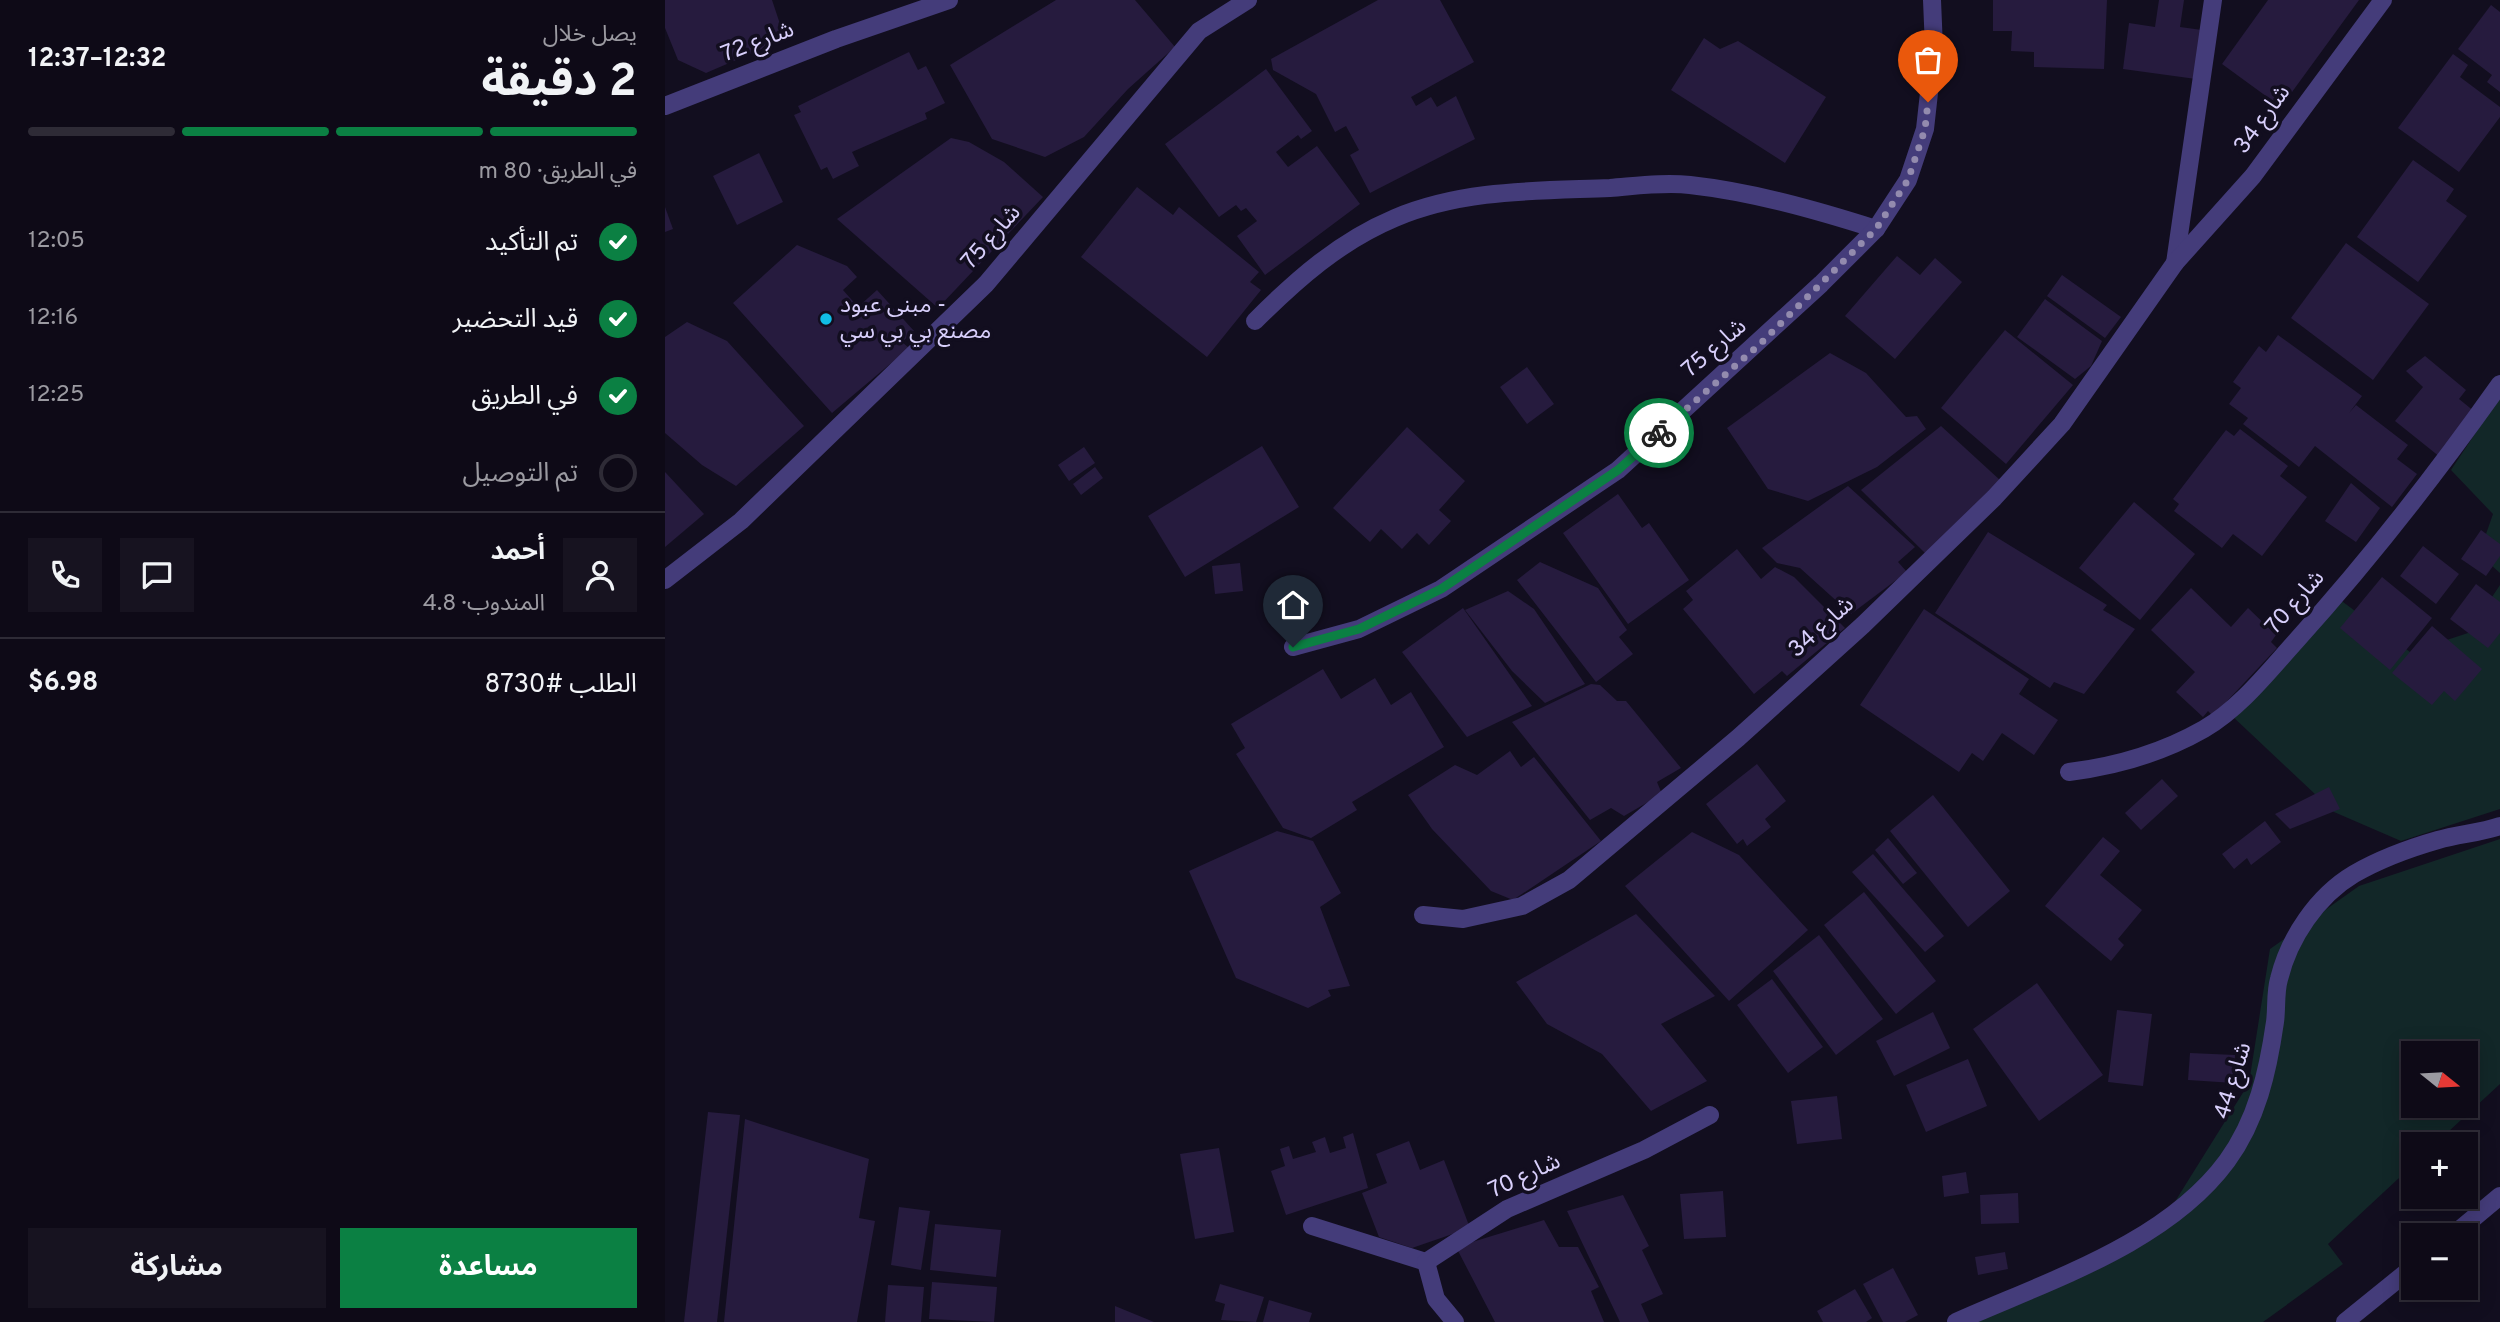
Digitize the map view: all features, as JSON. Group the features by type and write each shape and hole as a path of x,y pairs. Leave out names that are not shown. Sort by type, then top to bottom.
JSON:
{"street":[{"name":"شارع 72","path":"665,106 836,39 949,0"},
{"name":"شارع 75","path":"665,580 741,521 986,284 1199,32 1248,0"},
{"name":"شارع 75","path":"1293,647 1359,629 1441,589 1618,470 1760,344 1876,229 1908,180 1925,129 1934,48 1932,0"},
{"name":"شارع 34","path":"2175,263 2213,0"},
{"name":"شارع 34","path":"1423,915 1463,919 1522,906 1569,880 1738,738 1863,625 2062,424 2175,263 2253,176 2383,0"},
{"path":"1255,321 1294,282 1340,246 1395,218 1455,198 1514,191 1688,184 1814,210 1876,229"},
{"name":"شارع 70","path":"2069,772 2110,767 2164,749 2206,727 2250,692 2312,622 2450,455 2500,384"},
{"name":"شارع 44","path":"1957,1322 2123,1246 2161,1224 2227,1162 2250,1123 2265,1077 2278,980 2307,918 2328,894 2353,875 2390,856 2438,840 2500,826"},
{"name":"شارع 70","path":"1426,1262 1507,1209 1643,1150 1710,1115"},
{"path":"2468,1223 2500,1196"},
{"path":"1312,1226 1426,1262 1436,1299 1455,1322"},
{"path":"2345,1322 2401,1277"}],"green space":[{"path":"2500,396 2500,573 2479,554 2493,514 2451,470"},
{"path":"2500,585 2500,809 2401,841 2334,812 2231,715 2335,596 2410,652 2468,633"},
{"path":"2500,839 2500,1084 2478,1104 2478,1041 2401,1041 2401,1118 2463,1118 2448,1132 2401,1132 2401,1176 2328,1244 2343,1264 2263,1322 1962,1322 2161,1224 2249,1083 2270,949 2359,886"}],"building":[{"path":"665,0 772,0 785,39 706,73 678,60 665,28"},
{"path":"1056,0 1135,0 1175,47 1128,89 1084,137 1045,157 992,139 950,65"},
{"path":"1378,0 1440,0 1474,62 1411,97 1416,106 1431,97 1437,107 1456,96 1475,139 1370,193 1350,155 1359,150 1346,126 1335,132 1316,94 1273,70 1271,59"},
{"path":"1993,0 2107,0 2104,69 2034,67 2034,52 2011,51 2012,31 1993,31"},
{"path":"2159,0 2184,0 2180,27 2202,30 2196,79 2123,69 2129,23 2155,27"},
{"path":"2268,0 2359,0 2281,107 2222,64"},
{"path":"2491,5 2500,12 2500,92 2487,82 2492,75 2458,49"},
{"path":"1704,38 1720,49 1738,41 1826,97 1785,163 1671,90"},
{"path":"909,52 918,70 926,66 945,103 925,113 927,119 852,152 859,166 833,179 827,167 821,170 794,115 801,112 798,106"},
{"path":"2453,54 2468,65 2460,77 2500,107 2500,117 2459,172 2398,128"},
{"path":"1266,69 1312,131 1301,139 1298,135 1276,152 1288,167 1317,146 1360,204 1265,275 1237,236 1257,221 1246,208 1241,211 1236,205 1219,217 1165,144"},
{"path":"951,138 969,142 1004,162 1043,197 938,308 837,219"},
{"path":"759,153 783,202 737,225 713,176"},
{"path":"2413,160 2454,189 2446,201 2467,216 2418,282 2357,237"},
{"path":"1137,187 1173,215 1179,207 1259,272 1250,282 1261,290 1207,357 1081,257"},
{"path":"665,207 673,229 665,232"},
{"path":"2346,243 2429,304 2373,380 2291,318"},
{"name":"مبنى عبود - مصنع بي بي سي","path":"797,245 847,266 857,277 843,290 858,307 877,290 914,331 902,342 909,348 832,413 733,303"},
{"path":"1897,256 1920,275 1935,258 1962,282 1895,359 1845,316"},
{"path":"2062,275 2121,317 2105,338 2047,296"},
{"path":"2045,299 2102,341 2091,366 2075,379 2017,337"},
{"path":"687,322 727,341 804,426 736,486 702,465 665,433 665,337"},
{"path":"2005,330 2073,385 2006,464 1941,408"},
{"path":"2278,335 2362,396 2349,413 2356,405 2408,445 2397,459 2417,474 2392,507 2315,446 2299,467 2243,424 2248,418 2229,404 2241,388 2233,382 2259,346 2266,352"},
{"path":"1830,353 1866,373 1906,417 1917,416 1926,429 1877,467 1808,501 1768,489 1727,428"},
{"path":"2425,356 2466,390 2459,399 2475,412 2440,457 2395,421 2423,387 2406,371"},
{"path":"1527,367 1554,404 1527,424 1500,387"},
{"path":"1941,426 2001,481 1926,554 1861,490"},
{"path":"1407,427 1465,481 1439,510 1451,521 1429,545 1417,533 1402,549 1381,529 1370,542 1333,508"},
{"path":"2240,429 2288,466 2280,476 2307,497 2262,556 2233,534 2222,548 2174,511 2179,504 2173,499 2226,430 2234,436"},
{"path":"1262,446 1299,507 1185,577 1148,516"},
{"path":"1084,447 1095,463 1069,481 1058,465"},
{"path":"1095,467 1103,478 1081,495 1073,484"},
{"path":"665,472 704,514 665,547"},
{"path":"2351,483 2380,508 2356,542 2325,521"},
{"path":"1848,486 1915,547 1898,562 1907,572 1851,614 1800,568 1777,563 1762,548"},
{"path":"1618,494 1642,528 1649,523 1689,580 1628,624 1563,533"},
{"path":"2134,502 2195,554 2140,620 2079,568"},
{"path":"2481,530 2500,544 2500,556 2486,576 2461,559"},
{"path":"1988,532 2107,605 2103,610 2135,629 2084,694 2054,682 2050,688 1935,613"},
{"path":"2423,546 2459,574 2436,604 2400,576"},
{"path":"1737,549 1761,579 1775,567 1794,577 1845,628 1787,676 1782,671 1754,694 1683,609 1693,600 1686,591"},
{"path":"1540,562 1598,588 1627,630 1619,637 1633,654 1596,682 1517,580"},
{"path":"1240,563 1243,591 1215,594 1212,566"},
{"path":"2382,577 2432,618 2390,670 2340,628"},
{"path":"2476,584 2500,602 2500,633 2488,648 2450,619"},
{"path":"2191,588 2231,627 2248,608 2276,635 2271,642 2277,648 2213,716 2208,711 2203,717 2176,692 2195,672 2151,630"},
{"path":"1508,591 1534,609 1585,684 1545,703 1512,671 1465,610"},
{"path":"1463,608 1532,706 1467,737 1402,652"},
{"path":"1924,609 2029,679 2019,694 2058,720 2034,755 2002,733 1983,761 1972,753 1959,772 1860,705"},
{"path":"2432,626 2482,669 2455,701 2444,691 2432,705 2392,673"},
{"path":"1323,669 1341,699 1375,678 1391,705 1411,692 1444,747 1352,802 1357,810 1311,838 1283,828 1236,754 1245,748 1231,724"},
{"path":"1591,684 1600,685 1617,701 1626,701 1681,768 1657,782 1662,794 1624,816 1611,808 1590,820 1512,722"},
{"path":"1510,751 1521,767 1534,757 1601,841 1513,900 1491,891 1432,829 1408,795 1455,765 1477,775"},
{"path":"1757,764 1786,801 1765,819 1771,827 1747,846 1743,839 1737,844 1706,804"},
{"path":"2162,779 2178,796 2141,830 2125,813"},
{"path":"2329,787 2340,809 2290,829 2275,814"},
{"path":"1933,795 2010,891 1968,927 1890,831"},
{"path":"2265,821 2281,842 2251,865 2247,858 2234,869 2222,854"},
{"path":"1277,831 1313,841 1341,893 1320,907 1350,986 1328,990 1331,996 1308,1008 1236,978 1189,871"},
{"path":"1692,832 1739,855 1808,930 1729,1001 1625,886"},
{"path":"2103,837 2120,851 2100,875 2142,910 2118,939 2124,945 2111,961 2045,906"},
{"path":"1888,838 1917,873 1903,884 1875,850"},
{"path":"1873,854 1944,936 1925,952 1852,872"},
{"path":"1864,892 1936,981 1896,1014 1824,925"},
{"path":"1636,914 1715,996 1661,1024 1707,1081 1651,1111 1602,1054 1547,1024 1516,982"},
{"path":"1819,935 1883,1019 1836,1055 1773,971"},
{"path":"1772,979 1823,1047 1788,1073 1737,1005"},
{"path":"2037,983 2103,1075 2039,1121 1973,1029"},
{"path":"2117,1010 2152,1014 2143,1086 2108,1082"},
{"path":"1933,1012 1950,1048 1894,1076 1876,1041"},
{"path":"2190,1053 2235,1055 2234,1083 2188,1080"},
{"path":"1968,1059 1987,1106 1926,1132 1906,1085"},
{"path":"1837,1096 1842,1139 1797,1144 1791,1101"},
{"path":"708,1112 740,1115 717,1322 684,1322"},
{"path":"745,1119 869,1159 859,1218 875,1221 857,1322 724,1322"},
{"path":"1353,1133 1368,1188 1286,1215 1271,1171 1285,1166 1280,1149 1289,1146 1293,1159 1316,1152 1312,1142 1325,1137 1330,1153 1346,1148 1343,1137"},
{"path":"1409,1141 1420,1170 1444,1160 1470,1228 1412,1248 1379,1237 1362,1193 1387,1183 1376,1154"},
{"path":"1219,1148 1234,1232 1195,1239 1180,1154"},
{"path":"1966,1172 1969,1193 1944,1197 1942,1176"},
{"path":"1723,1191 1726,1237 1684,1239 1680,1194"},
{"path":"2018,1193 2019,1223 1981,1224 1980,1195"},
{"path":"1623,1195 1649,1246 1642,1250 1663,1294 1641,1304 1649,1322 1620,1322 1567,1211"},
{"path":"899,1207 930,1211 921,1270 891,1265"},
{"path":"1544,1220 1559,1247 1578,1247 1599,1287 1591,1291 1604,1322 1495,1322 1456,1247"},
{"path":"935,1224 1001,1230 996,1277 930,1270"},
{"path":"2005,1252 2008,1269 1978,1275 1975,1257"},
{"path":"1893,1268 1918,1315 1905,1322 1883,1322 1863,1284"},
{"path":"932,1282 997,1287 994,1322 929,1319"},
{"path":"1220,1284 1264,1297 1256,1322 1221,1320 1225,1304 1215,1301"},
{"path":"888,1285 924,1287 921,1322 885,1322"},
{"path":"1855,1289 1872,1318 1866,1322 1823,1322 1817,1311"},
{"path":"1269,1300 1312,1313 1309,1322 1263,1322"},
{"path":"1115,1306 1154,1322 1115,1322"}],"way so far":[{"path":"1659,433 1760,344 1876,229 1908,180 1925,129 1928,102"}],"place":[{"name":"مبنى عبود - مصنع بي بي سي","path":"826,319"}],"route":[{"path":"1293,647 1359,629 1441,589 1618,470 1659,433"}]}
